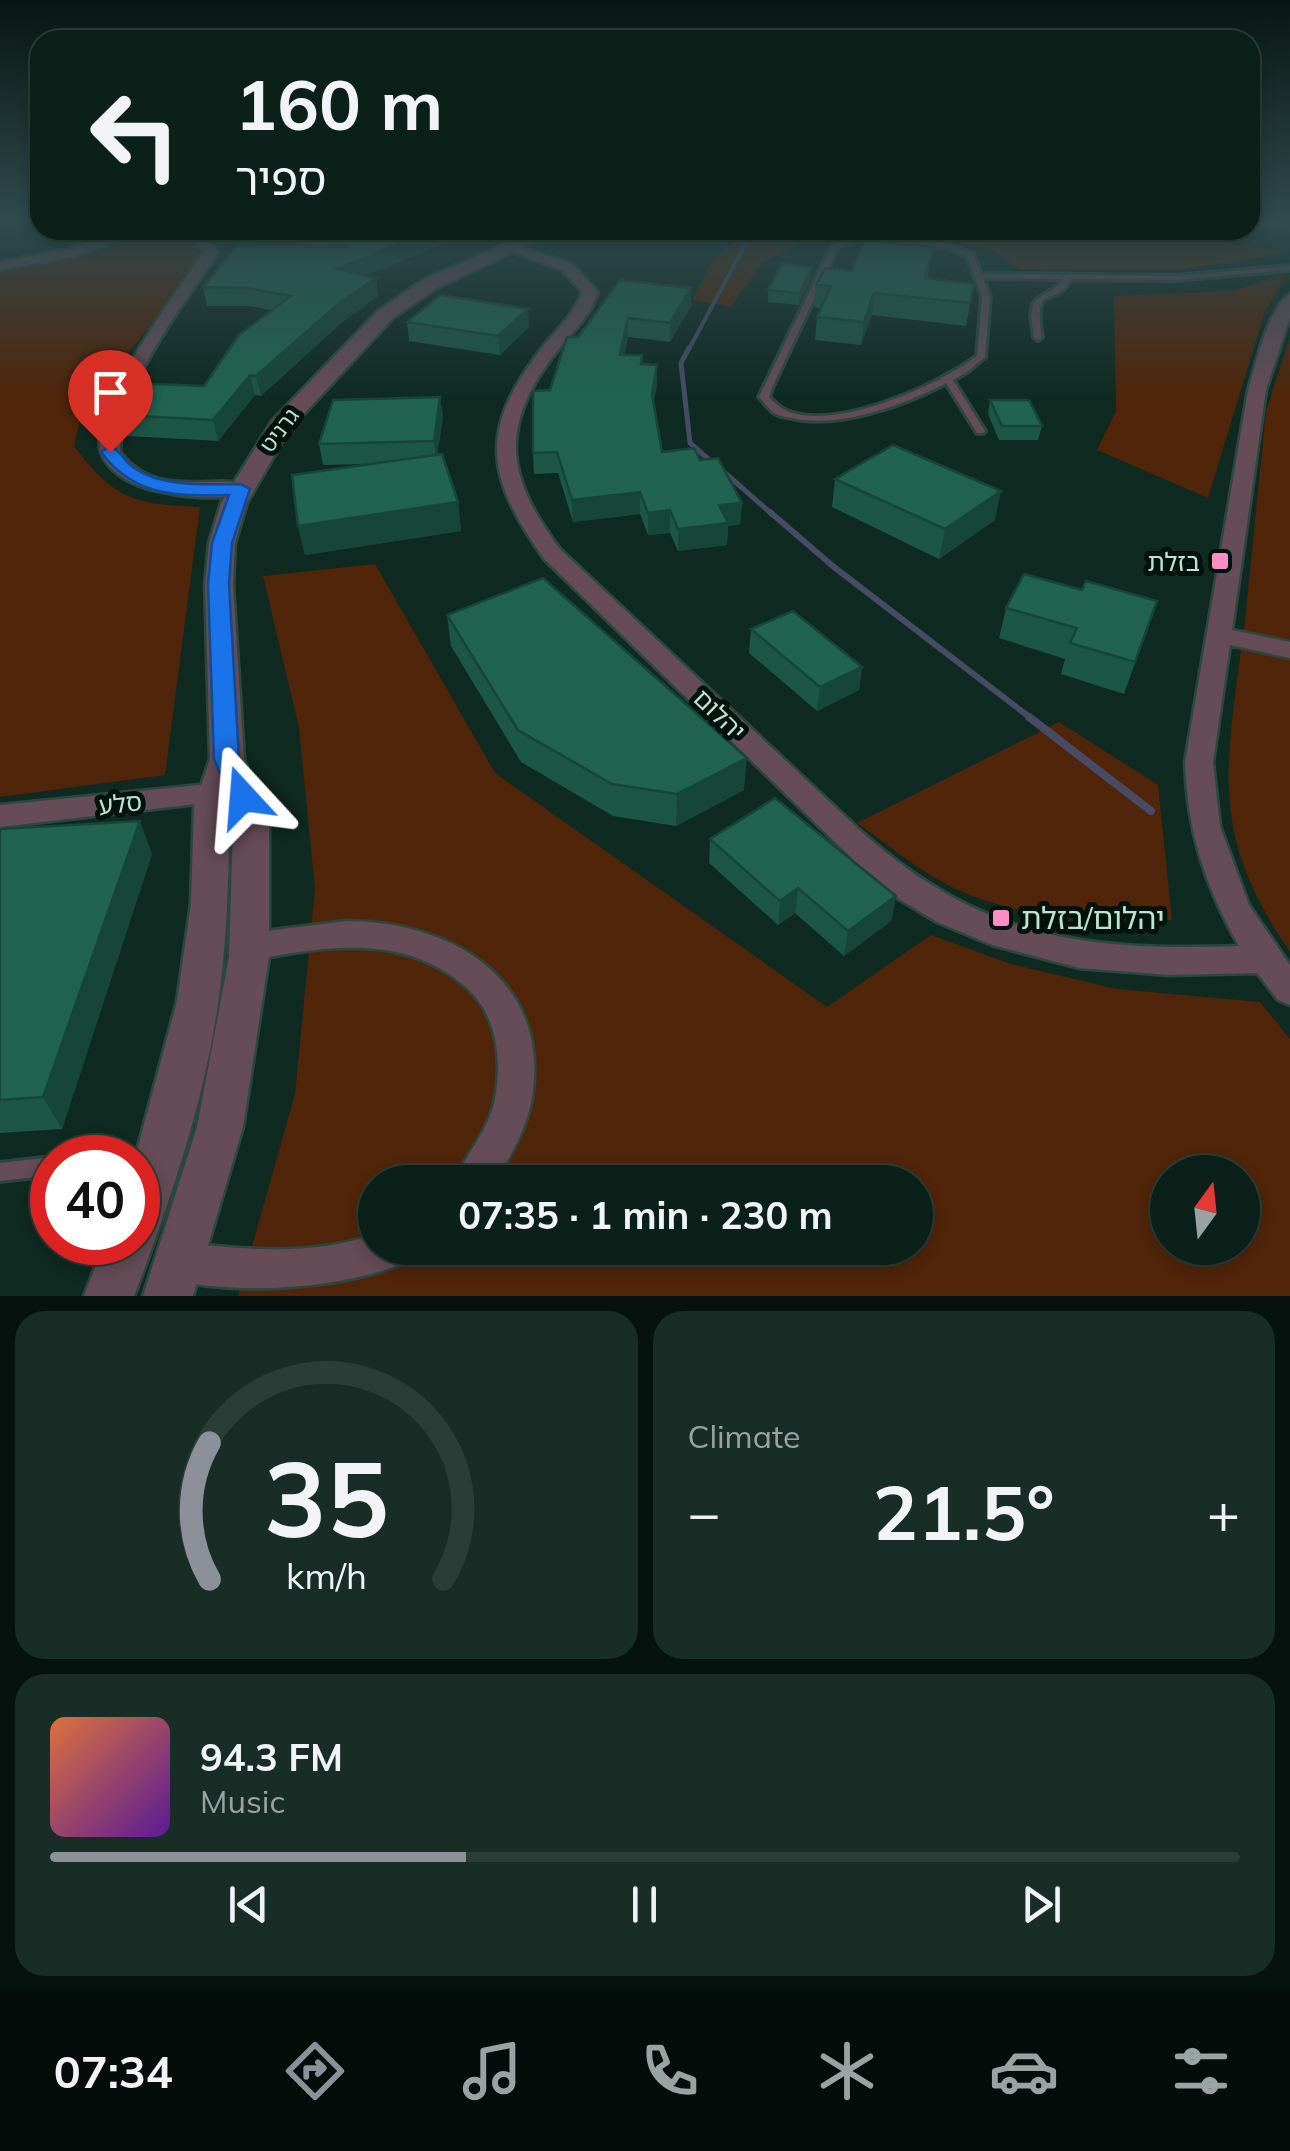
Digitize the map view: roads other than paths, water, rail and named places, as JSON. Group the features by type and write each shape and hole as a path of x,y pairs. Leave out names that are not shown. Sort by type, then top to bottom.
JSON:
{"street":[{"path":"193,279 143,354 111,424 110,452 126,472 155,484 195,490 240,489"},
{"name":"גרניט","path":"227,781 219,563 227,523 240,489 280,426 379,320 422,288 441,279"},
{"name":"יהלום","path":"582,279 590,292 583,310 538,364 506,419 502,439 504,463 517,507 552,554 854,842 902,884 950,914 1003,936 1121,962 1264,959"},
{"path":"1290,298 1274,332 1257,390 1201,737 1202,818 1220,882 1264,959 1290,990"},
{"path":"1217,635 1290,650"},
{"path":"160,1182 233,1066 250,947 250,826 227,781"},
{"path":"227,781 200,984 186,1057 177,1152 174,1280 333,1266 358,1258"},
{"name":"סלע","path":"0,816 227,781"},
{"path":"250,947 341,934 381,935 448,953 474,970 495,992 510,1021 516,1056 513,1100 484,1165"},
{"path":"109,1296 121,1265"}],"lane":[{"path":"820,279 764,397 770,408 782,415 846,416 960,375 981,357 986,297 979,279"},
{"path":"1038,336 1033,307 1038,298 1064,286 1067,279"},
{"path":"948,380 980,431"},
{"path":"0,1172 30,1169"}],"waterway":[{"path":"688,351 726,279"},
{"path":"689,348 681,363 690,443 714,464"},
{"path":"724,472 773,515"},
{"path":"770,512 834,567 1032,719"},
{"path":"1029,717 1151,811"}],"place":[{"name":"בזלת","path":"1220,561"},
{"name":"יהלום/בזלת","path":"1001,918"}]}
